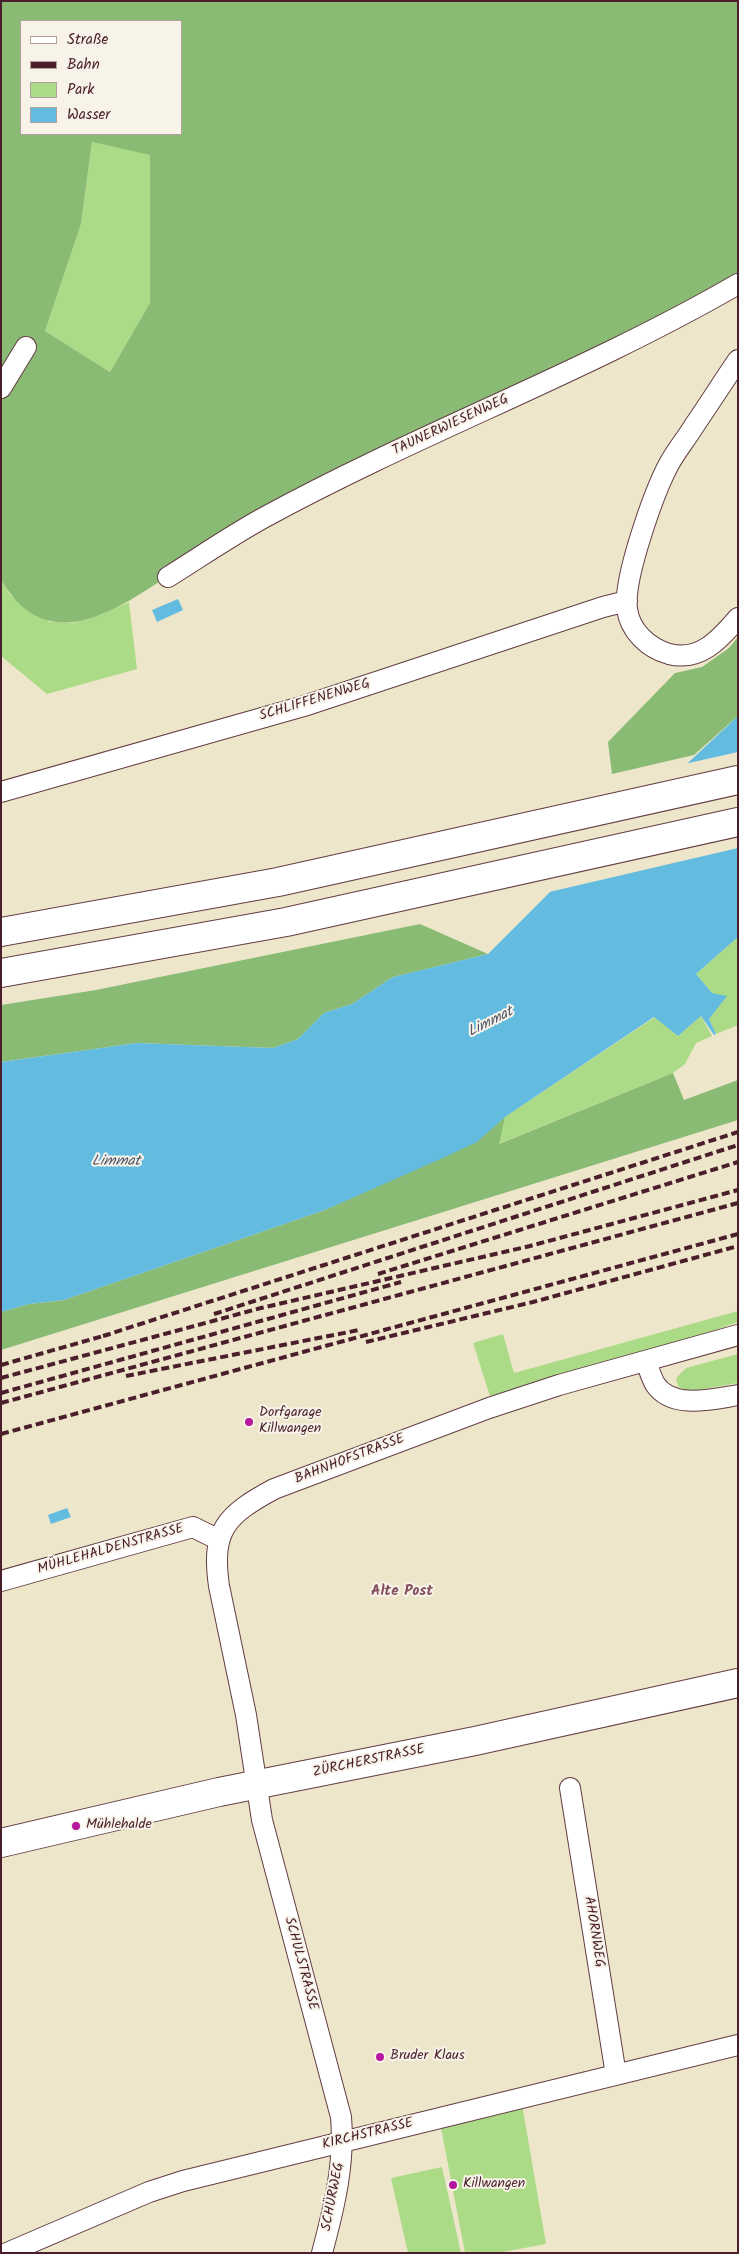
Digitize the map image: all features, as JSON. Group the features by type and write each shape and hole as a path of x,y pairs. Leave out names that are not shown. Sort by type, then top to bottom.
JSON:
{"main road":[{"path":"1,932 278,882 738,780"},
{"path":"1,973 286,922 738,822"},
{"name":"ZÜRCHERSTRASSE","path":"1,1843 256,1785 475,1741 738,1682"}],"street":[{"name":"TAUNERWIESENWEG","path":"168,576 264,518 370,464 678,317 738,284"},
{"path":"1,359 26,347 1,388"},
{"path":"738,360 670,462 660,482 640,538 627,601 629,617 638,634 657,650 672,655 691,655 708,648 738,618"},
{"name":"SCHLIFFENENWEG","path":"1,792 304,706 603,607 627,601"},
{"name":"BAHNHOFSTRASSE","path":"256,1785 246,1715 216,1566 219,1540 229,1520 245,1505 274,1489 489,1408 559,1385 738,1335"},
{"path":"646,1362 656,1384 674,1398 698,1401 738,1395"},
{"name":"MÜHLEHALDENSTRASSE","path":"1,1581 193,1527 219,1540"},
{"name":"SCHULSTRASSE","path":"256,1785 262,1820 341,2117 343,2142"},
{"name":"AHORNWEG","path":"570,1788 616,2075"},
{"name":"KIRCHSTRASSE","path":"7,2253 149,2192 183,2181 515,2098 738,2045"},
{"name":"SCHÜRWEG","path":"322,2253 339,2184 343,2142"}],"green space":[{"path":"1,1 738,1 738,284 168,576 125,603 103,614 81,621 59,622 39,617 19,603 1,580","holes":["92,142 150,155 150,303 110,372 45,331 81,224"]},
{"path":"92,142 150,154 150,303 110,372 45,331 81,224"},
{"path":"1,580 10,595 50,622 72,623 100,615 129,602 137,669 47,694 1,656"},
{"path":"738,637 738,716 694,755 612,774 608,742 675,673 702,667 729,648"},
{"path":"420,924 488,954 393,977 352,1004 324,1013 298,1039 273,1048 137,1043 1,1062 1,1005 96,990"},
{"path":"738,937 738,1025 716,1034 709,1019 712,993 696,974"},
{"path":"701,1016 712,1036 696,1043 685,1064 673,1073 498,1144 505,1117 655,1017 678,1036"},
{"path":"673,1073 684,1100 738,1080 738,1120 1,1350 1,1312 29,1304 64,1300 325,1210 476,1142 505,1117 499,1144"},
{"path":"738,1311 738,1322 697,1337 490,1396 473,1343 503,1334 514,1373"},
{"path":"738,1354 738,1383 687,1392 678,1386 676,1378 686,1368"},
{"path":"522,2104 546,2244 497,2253 465,2253 441,2128"},
{"path":"442,2167 461,2253 408,2253 391,2178"}],"water":[{"path":"178,599 183,610 157,622 152,610"},
{"name":"Limmat","path":"738,716 738,937 696,974 712,993 727,996 709,1019 716,1034 714,1035 701,1016 678,1036 654,1017 505,1117 477,1142 445,1157 325,1210 64,1300 29,1304 1,1312 1,1062 137,1043 273,1048 298,1039 324,1013 352,1004 393,977 488,954 553,889"},
{"path":"67,1508 71,1517 51,1524 48,1515"}],"pier":[{"path":"738,752 738,848 545,893 680,765"}],"railway":[{"path":"103,1336 738,1132"},
{"path":"214,1314 738,1145"},
{"path":"378,1274 738,1162"},
{"path":"1,1378 261,1308 530,1246 738,1190"},
{"path":"1,1403 738,1203"},
{"path":"1,1434 738,1234"},
{"path":"366,1342 533,1302 738,1246"},
{"path":"1,1393 401,1282"},
{"path":"126,1376 359,1330"},
{"path":"1,1365 110,1334"}],"place":[{"name":"Dorfgarage Killwangen","path":"249,1422"},
{"name":"Mühlehalde","path":"76,1826"},
{"name":"Bruder Klaus","path":"380,2057"},
{"name":"Killwangen","path":"453,2185"}],"district":[{"name":"Alte Post","path":"402,1592"}]}
